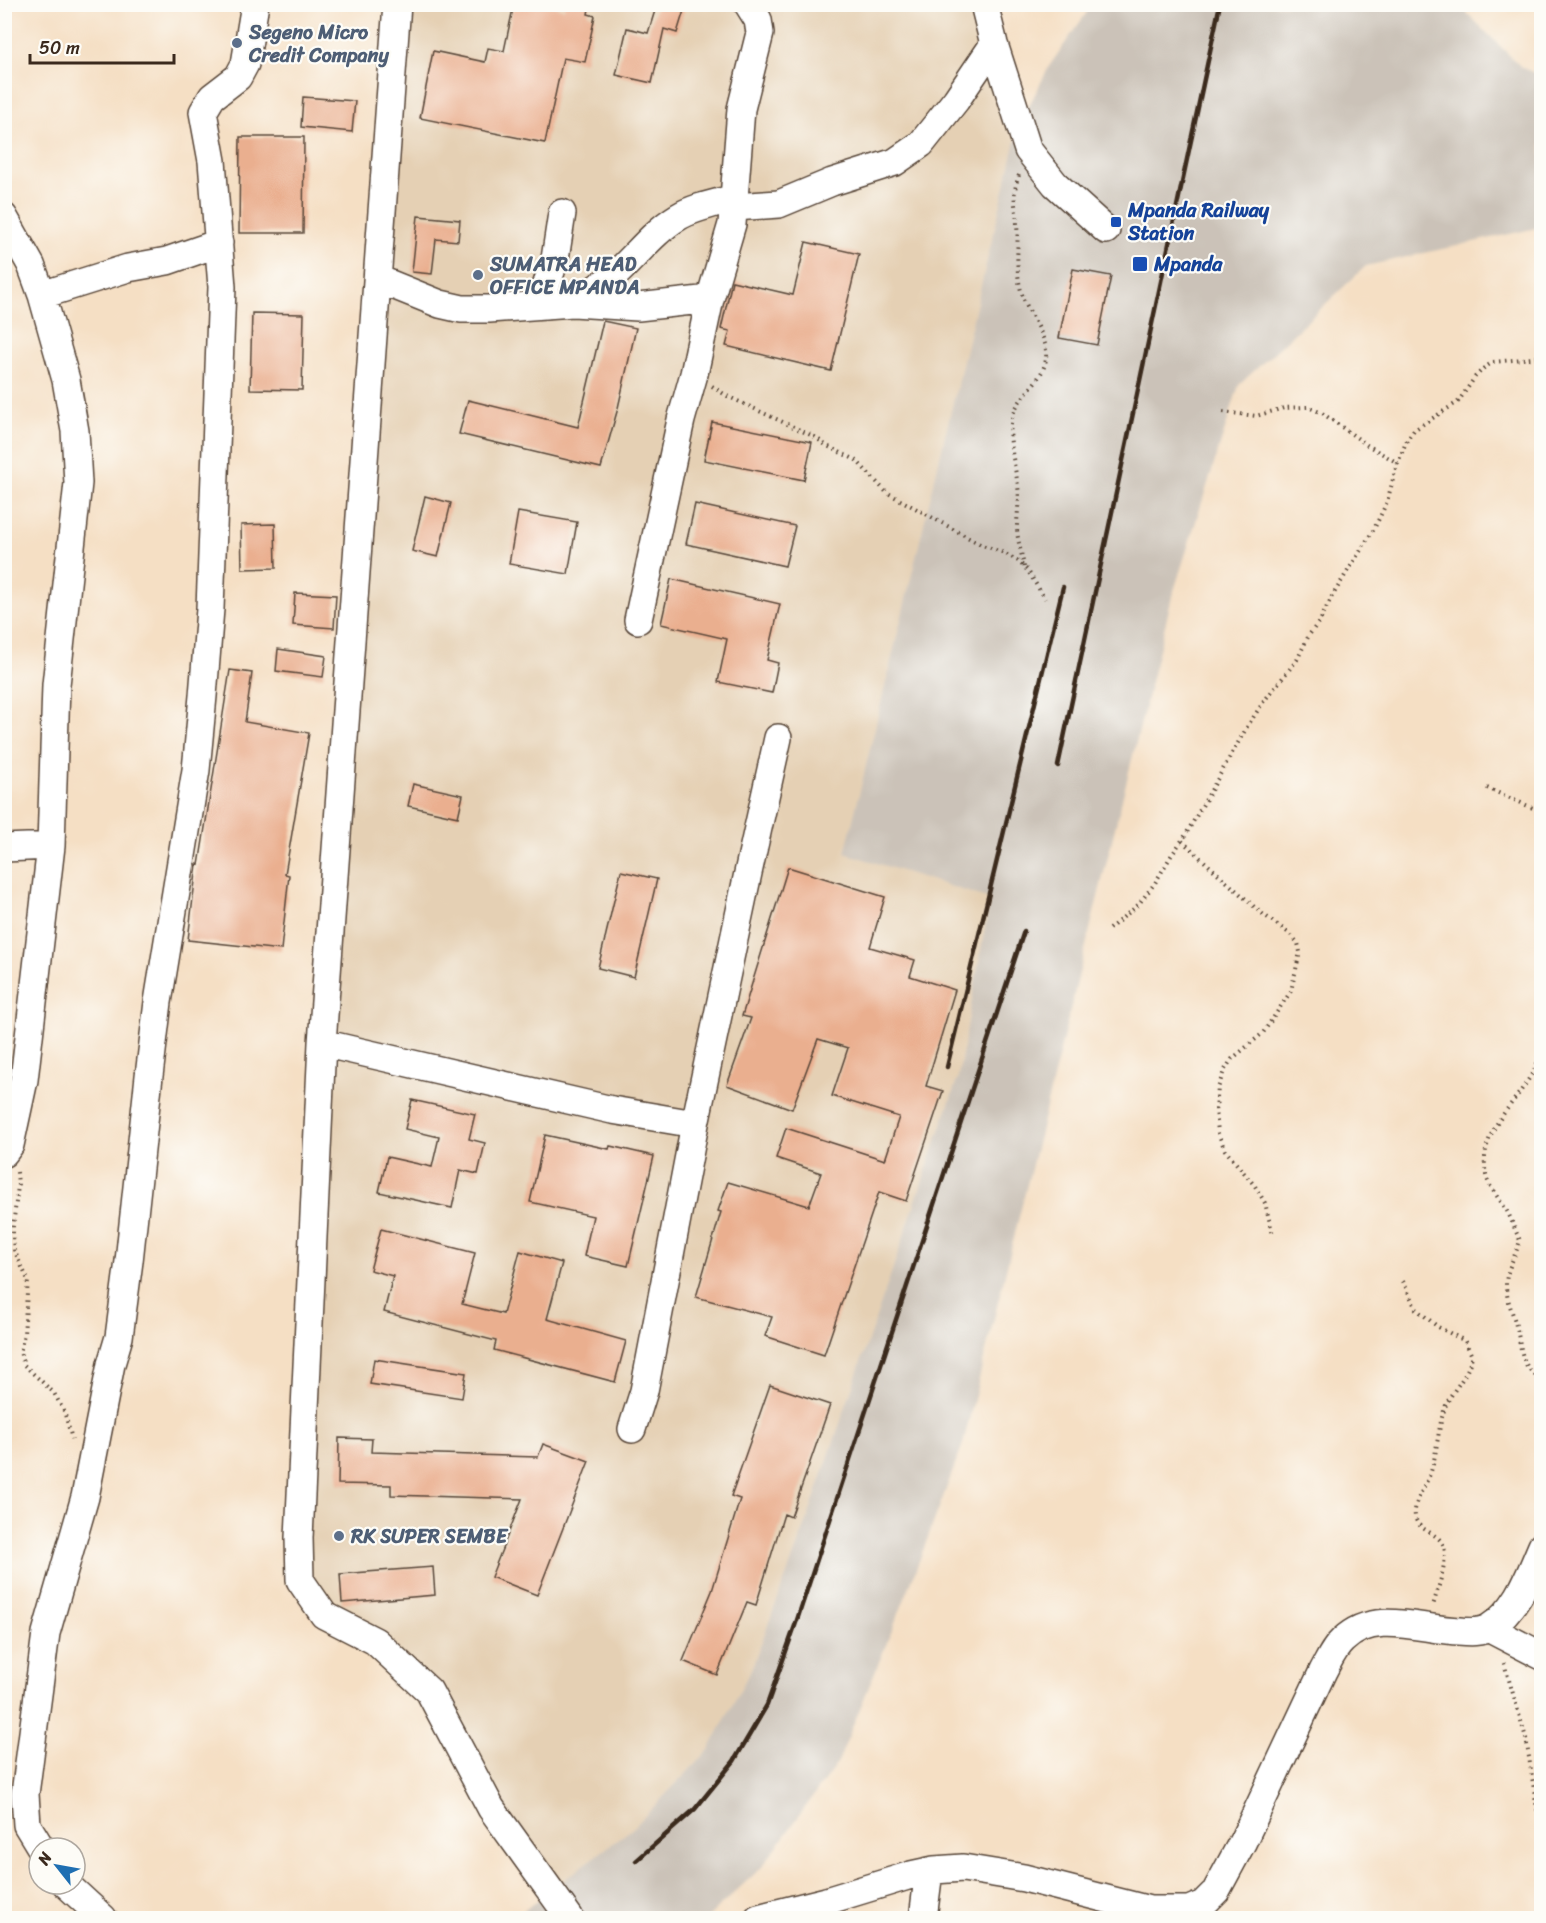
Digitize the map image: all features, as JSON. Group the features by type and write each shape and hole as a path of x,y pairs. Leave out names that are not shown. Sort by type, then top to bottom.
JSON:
{"street":[{"path":"27,1836 16,1826 25,1794 46,1633 85,1497 111,1364 119,1337 158,1002 196,770 210,609 222,287 212,161 203,112 212,97 238,77 245,64 255,4"},
{"path":"397,4 322,1043 299,1538 300,1580 324,1615 375,1641 429,1691 491,1808 570,1918"},
{"path":"638,620 681,420 694,374 710,299 732,224 741,109 760,33 758,20 748,4"},
{"path":"984,4 994,44 1028,150 1055,184 1106,230"},
{"path":"573,303 618,272 636,253 678,217 711,204 779,204 832,182 895,162 921,144 956,100 994,44"},
{"path":"540,305 555,260 562,213"},
{"path":"4,218 31,265 66,380 75,431 78,483 56,685 51,846 24,1080 7,1149"},
{"path":"42,296 128,268 167,261 219,243"},
{"path":"378,279 440,304 462,309 573,303 638,307 710,299"},
{"path":"632,1429 644,1391 695,1124 778,738"},
{"path":"4,848 51,846"},
{"path":"322,1043 612,1110 695,1124"},
{"path":"1496,1632 1527,1582 1542,1546"},
{"path":"758,1918 826,1901 911,1875 929,1871 963,1869 1024,1878 1150,1910 1189,1910 1203,1904 1216,1891 1243,1841 1333,1652 1342,1640 1354,1631 1369,1625 1395,1623 1474,1632 1496,1632 1542,1656"},
{"path":"923,1918 929,1871"},
{"path":"79,1896 103,1918"}],"path":[{"path":"1024,567 1017,530 1018,489 1011,438 1012,419 1016,408 1037,381 1045,364 1046,351 1043,339 1022,294 1017,265 1017,224 1013,201 1016,184 1028,150"},
{"path":"1109,929 1138,905 1182,842 1246,727 1297,660 1309,635 1321,619 1331,598 1374,529 1387,502 1406,442 1414,430 1458,402 1484,368 1493,362 1542,357"},
{"path":"694,374 727,396 815,437 827,446 856,460 886,492 980,544 1018,561 1036,583 1044,599"},
{"path":"1224,412 1257,416 1284,408 1308,407 1322,413 1367,445 1398,463"},
{"path":"1487,788 1542,812"},
{"path":"1182,842 1298,943 1300,952 1291,991 1263,1033 1232,1059 1224,1071 1218,1088 1216,1109 1218,1133 1226,1150 1256,1186 1265,1203 1273,1234"},
{"path":"1542,1052 1531,1077 1498,1120 1487,1141 1485,1158 1486,1177 1507,1211 1520,1240 1508,1273 1507,1299 1528,1367 1535,1375 1542,1378"},
{"path":"7,1149 16,1169 18,1186 13,1226 14,1250 28,1280 24,1334 20,1352 24,1365 54,1393 64,1411 75,1448 88,1478"},
{"path":"1404,1281 1416,1309 1438,1327 1465,1341 1472,1356 1465,1377 1447,1403 1442,1416 1432,1469 1415,1508 1414,1516 1418,1525 1438,1537 1445,1555 1428,1627"},
{"path":"1496,1632 1526,1738 1542,1841"}],"shaded area":[{"path":"397,5 984,5 1020,123 845,853 990,898 958,1077 806,1523 753,1665 709,1750 633,1828 550,1892 428,1691 324,1615 299,1538"},
{"path":"1092,5 1459,5 1521,67 1541,76 1541,227 1366,266 1239,385 1172,597 963,1444 904,1601 838,1762 762,1867 707,1918 514,1918 633,1828 709,1750 753,1665 806,1523 958,1077 990,899 845,853 1020,123 1050,65"}],"building":[{"path":"514,4 542,4 564,9 565,4 590,4 588,14 595,16 585,62 563,58 545,143 420,118 433,51 485,62 488,48 504,51"},
{"path":"657,4 686,4 677,33 664,29 652,83 616,75 627,28 648,33"},
{"path":"303,97 355,101 352,132 301,127"},
{"path":"240,137 304,137 303,233 239,233"},
{"path":"418,216 460,220 458,241 436,239 432,274 412,272"},
{"path":"806,242 859,254 831,371 726,346 730,331 721,329 732,281 793,295"},
{"name":"Mpanda","path":"1073,269 1111,276 1097,345 1059,338"},
{"path":"252,313 304,314 302,390 250,389"},
{"path":"603,321 636,328 618,408 601,468 459,434 468,400 578,427"},
{"path":"712,422 812,442 804,480 704,460"},
{"path":"425,496 451,503 438,557 412,551"},
{"path":"695,504 795,526 785,566 686,544"},
{"path":"518,512 577,522 568,574 509,564"},
{"path":"275,524 276,568 242,569 241,525"},
{"path":"671,579 780,604 767,660 778,663 772,693 718,682 727,639 661,624"},
{"path":"295,593 336,595 334,628 293,625"},
{"path":"278,649 326,656 323,677 276,671"},
{"path":"230,670 252,673 245,722 309,733 285,874 289,875 281,950 188,940 197,864 199,865"},
{"path":"413,784 463,795 458,817 408,806"},
{"path":"788,867 885,897 870,947 915,960 910,976 955,990 926,1086 943,1091 906,1201 879,1192 824,1355 765,1336 772,1317 696,1297 721,1212 718,1211 728,1182 809,1206 821,1173 776,1158 786,1128 885,1160 899,1117 832,1096 848,1048 818,1039 792,1109 727,1085 751,1018 742,1016"},
{"path":"621,871 657,879 634,977 598,968"},
{"path":"412,1100 475,1114 469,1139 485,1143 478,1174 460,1170 452,1208 379,1192 387,1157 432,1167 439,1137 405,1129"},
{"path":"545,1135 654,1156 628,1266 584,1256 593,1216 530,1202"},
{"path":"381,1229 475,1253 462,1304 503,1314 520,1251 562,1263 547,1319 626,1341 615,1382 494,1350 496,1341 384,1312 393,1276 370,1270"},
{"path":"374,1359 466,1373 462,1398 370,1384"},
{"path":"770,1385 830,1405 791,1517 784,1514 756,1605 747,1602 717,1675 683,1661 712,1591 740,1499 731,1496"},
{"path":"339,1438 372,1439 371,1452 538,1457 543,1444 589,1461 537,1595 491,1577 522,1499 391,1495 391,1485 338,1484"},
{"path":"433,1567 435,1595 342,1603 340,1574"}],"railway":[{"path":"1058,766 1220,4"},
{"path":"947,1067 1063,587"},
{"path":"636,1861 695,1809 734,1761 767,1705 1024,931"}],"place":[{"name":"Segeno Micro Credit Company","path":"237,43"},
{"name":"Mpanda Railway Station","path":"1116,222"},
{"name":"Mpanda","path":"1140,264"},
{"name":"SUMATRA HEAD OFFICE MPANDA","path":"478,275"},
{"name":"RK SUPER SEMBE","path":"339,1536"}]}
